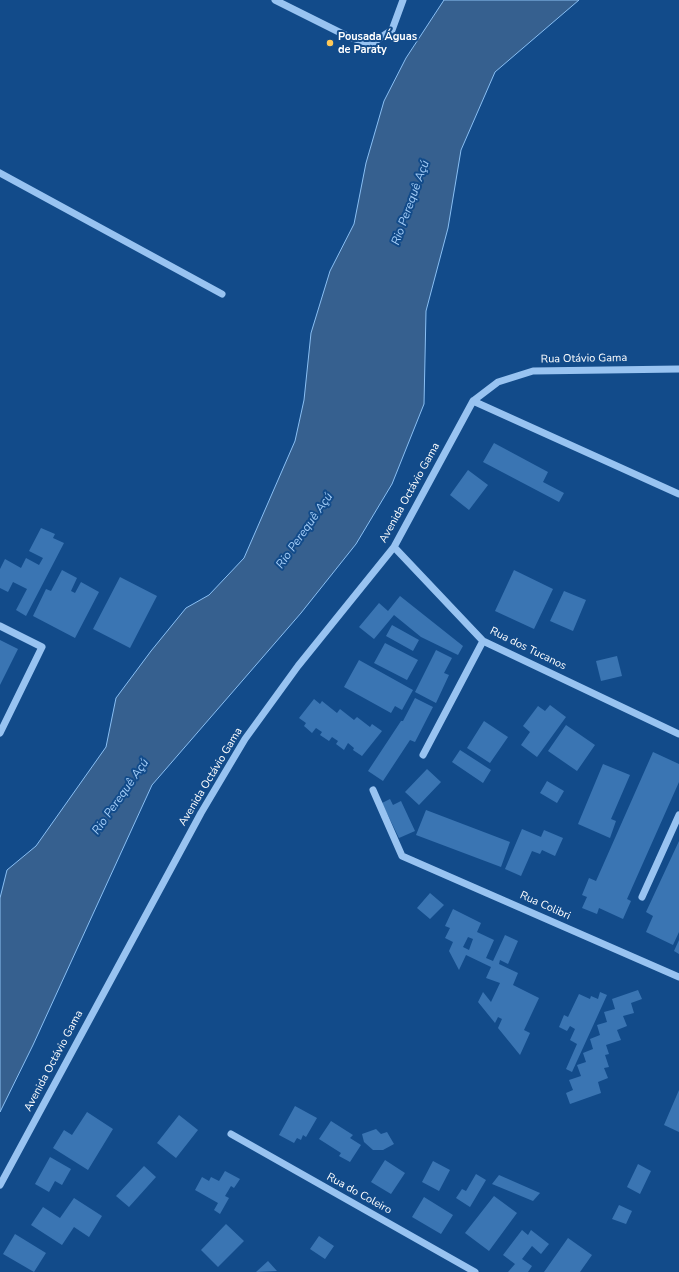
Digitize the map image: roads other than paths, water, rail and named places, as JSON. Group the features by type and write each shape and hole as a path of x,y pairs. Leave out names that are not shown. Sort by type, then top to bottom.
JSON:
{"street":[{"path":"275,0 349,37 371,44 392,30 403,0"},
{"path":"0,173 222,294"},
{"name":"Rua Otávio Gama","path":"472,401 498,382 533,371 679,369"},
{"path":"472,401 679,494"},
{"name":"Avenida Octávio Gama","path":"0,1185 201,813 245,739 298,666 394,548 472,401"},
{"name":"Rua dos Tucanos","path":"394,548 483,640 679,734"},
{"path":"0,626 42,647 0,733"},
{"path":"423,755 483,640"},
{"name":"Rua Colibri","path":"373,790 402,856 679,977"},
{"path":"642,897 679,815"},
{"name":"Rua do Coleiro","path":"231,1134 475,1272"}],"water":[{"name":"Rio Perequê Açú","path":"444,0 579,0 495,72 461,150 448,228 426,311 424,404 392,484 356,544 301,613 152,785 33,1045 0,1112 0,898 7,870 36,846 106,747 116,698 151,651 186,608 209,595 244,558 295,441 304,400 311,333 330,271 354,224 366,163 384,101 406,58"}],"place":[{"name":"Pousada Águas de Paraty","path":"330,43"}]}
